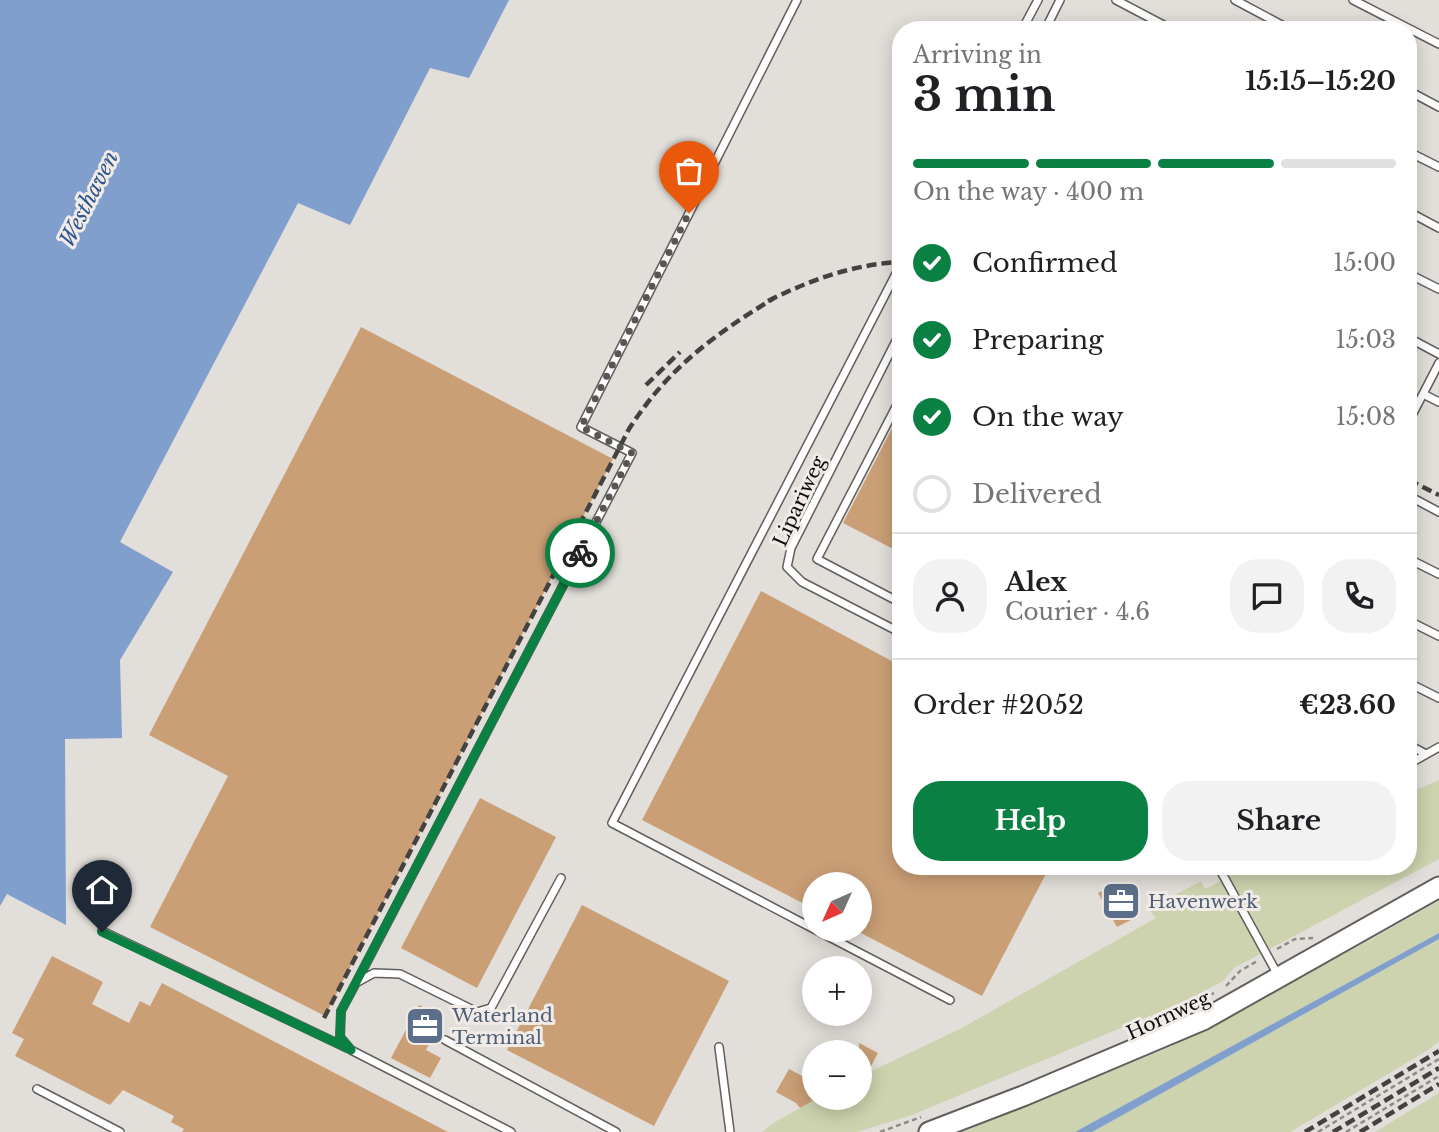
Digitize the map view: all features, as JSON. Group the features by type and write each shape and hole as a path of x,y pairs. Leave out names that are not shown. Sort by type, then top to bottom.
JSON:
{"street":[{"name":"Hornweg","path":"930,1123 1023,1096 1203,1020 1439,887"}],"lane":[{"path":"351,1050 340,1037 341,1011 632,453 581,427 797,0"},
{"path":"1028,21 1038,0"},
{"path":"1051,21 1060,0"},
{"path":"1116,0 1156,21"},
{"path":"1235,0 1275,21"},
{"path":"1353,0 1394,21"},
{"path":"1417,33 1439,44"},
{"path":"1417,96 1439,107"},
{"path":"1417,156 1439,167"},
{"path":"1417,216 1439,228"},
{"path":"1417,278 1439,289"},
{"path":"802,923 612,823 892,281"},
{"path":"1417,342 1439,354"},
{"name":"Lipariweg","path":"892,349 790,548 787,567 803,582 892,628"},
{"path":"1417,405 1439,363"},
{"path":"1423,394 1439,402"},
{"path":"892,414 817,559 892,598"},
{"path":"1417,500 1439,512"},
{"path":"1417,563 1439,574"},
{"path":"1417,625 1439,636"},
{"path":"1417,687 1439,698"},
{"path":"1417,759 1439,747"},
{"path":"1417,749 1426,754"},
{"path":"1223,875 1279,977"},
{"path":"356,983 374,973 400,974 478,1012 491,1008 561,878"},
{"path":"102,932 351,1050 511,1132"},
{"path":"839,942 950,1000"},
{"path":"445,1040 616,1132"},
{"path":"719,1047 730,1132"},
{"path":"37,1089 120,1132"}],"path":[{"name":"Hornweg","path":"1186,1008 1227,986 1240,971 1295,939 1316,937"},
{"path":"1318,1132 1439,1059"},
{"path":"1346,1132 1439,1076"},
{"path":"880,1132 930,1123"}],"green space":[{"path":"1439,780 1439,859 1417,871 1417,790"},
{"path":"1234,875 1409,875 1234,968 1223,981 1183,1002 912,1115 857,1132 762,1132 802,1107 802,1110 872,1110 872,1071 960,1029 1156,918 1149,909 1201,881 1205,889"},
{"path":"1439,901 1439,933 1075,1132 962,1132 1168,1048"},
{"path":"1439,939 1439,1041 1290,1132 1092,1132"},
{"path":"1439,1093 1439,1132 1375,1132"}],"water":[{"name":"Westhaven","path":"0,0 509,0 469,78 430,68 350,225 298,203 120,542 173,572 120,660 122,738 65,739 66,925 7,894 0,906"},
{"path":"1439,933 1439,939 1092,1132 1075,1132"}],"building":[{"path":"361,327 613,459 325,1016 150,927 228,776 149,735"},
{"path":"892,428 892,548 843,523"},
{"path":"761,591 892,661 892,875 1045,875 982,996 872,939 872,872 802,872 802,903 642,820"},
{"path":"480,798 556,837 477,988 401,948"},
{"path":"1118,883 1137,917 1117,927 1098,893"},
{"path":"582,905 729,981 654,1126 507,1050"},
{"path":"52,956 103,982 92,1004 129,1023 140,1001 150,1006 162,983 448,1132 182,1132 184,1129 171,1122 174,1116 123,1090 110,1105 15,1056 24,1039 12,1033"},
{"path":"419,1005 443,1017 426,1050 441,1058 430,1078 391,1058"},
{"path":"872,1050 878,1053 872,1064"},
{"path":"789,1069 802,1076 802,1107 776,1092"}],"railway":[{"path":"768,301 833,274 892,263"},
{"path":"324,1018 629,429 676,370 712,340 774,298"},
{"path":"646,385 680,352"},
{"path":"1417,484 1439,495"},
{"path":"1305,1132 1439,1051"},
{"path":"1333,1132 1439,1068"},
{"path":"1360,1132 1439,1084"}],"way so far":[{"path":"580,553 632,453 581,427 689,213"}],"place":[{"name":"Havenwerk","path":"1121,901"},
{"name":"Waterland Terminal","path":"425,1026"}],"route":[{"path":"102,932 351,1050 340,1037 341,1011 580,553"}]}
